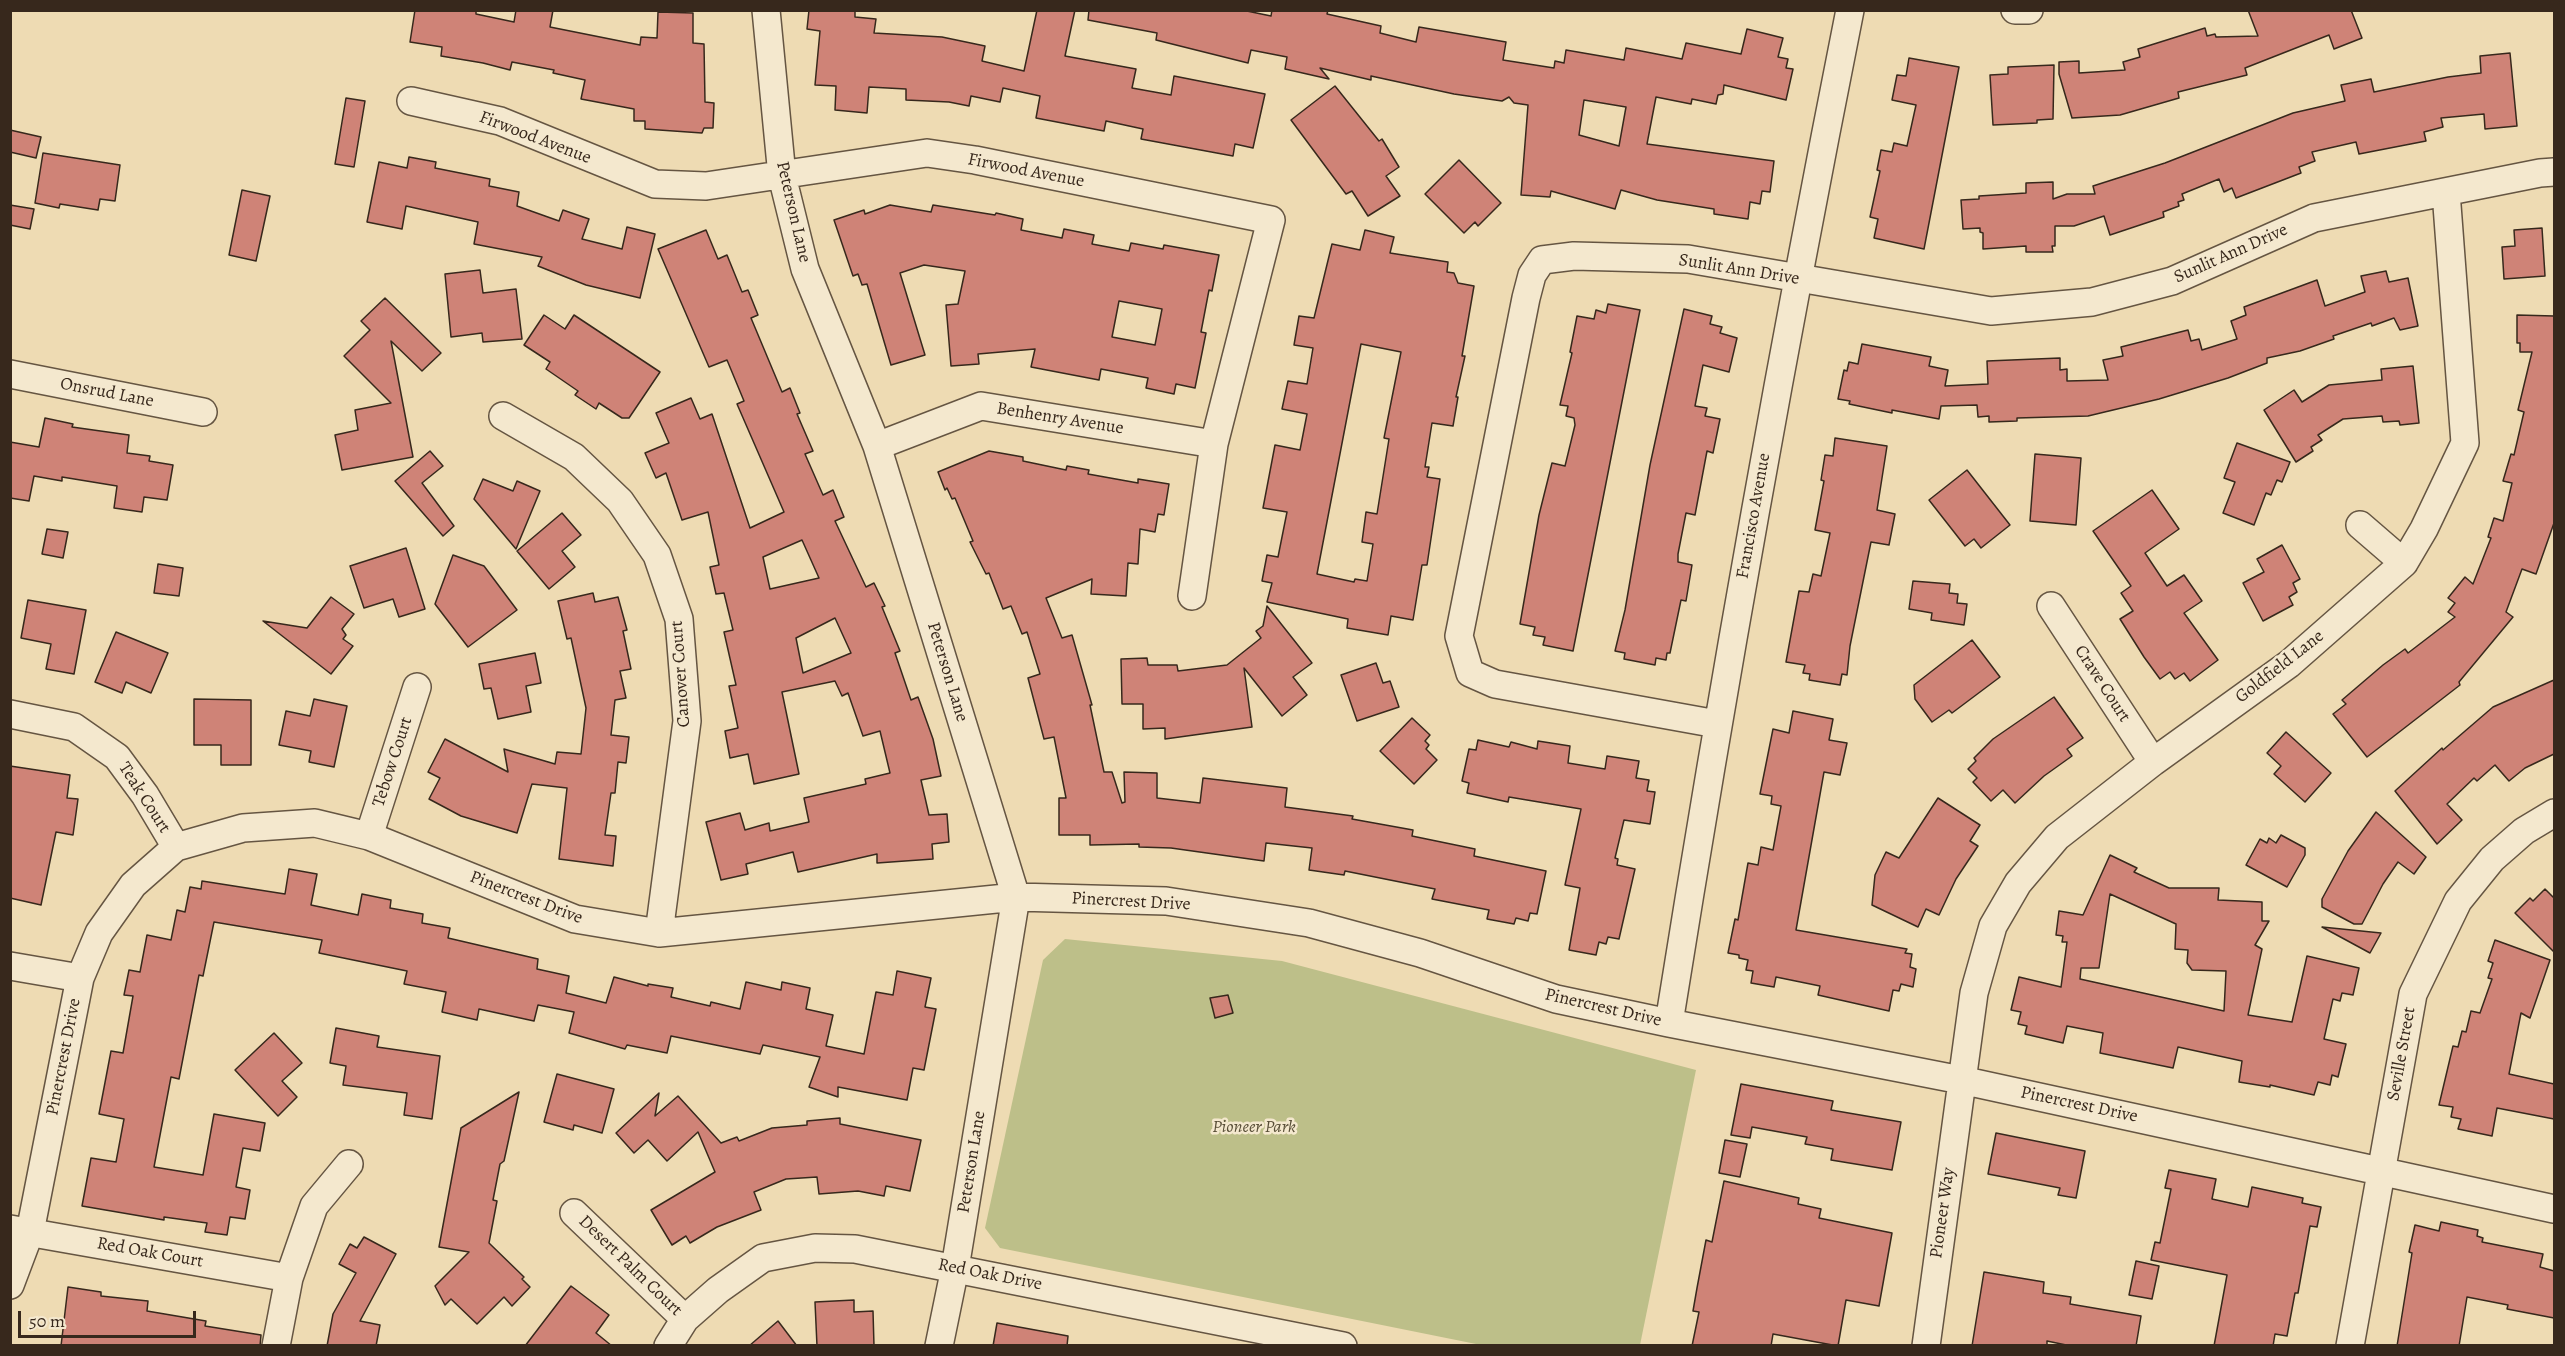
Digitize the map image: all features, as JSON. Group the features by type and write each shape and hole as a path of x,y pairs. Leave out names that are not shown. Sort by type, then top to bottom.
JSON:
{"street":[{"name":"Peterson Lane","path":"766,10 782,176 805,269 878,446 1016,897 955,1268 939,1346"},
{"name":"Francisco Avenue","path":"1669,1023 1716,724 1797,279 1850,10"},
{"path":"2015,10 2029,10"},
{"name":"Firwood Avenue","path":"411,101 500,121 619,172 655,184 706,186 927,153 975,160 1271,220 1214,444 1192,596"},
{"name":"Sunlit Ann Drive","path":"1716,724 1495,684 1470,673 1459,636 1526,298 1532,275 1542,260 1574,256 1688,259 1991,311 2092,302 2172,281 2313,218 2540,172 2554,172"},
{"name":"Goldfield Lane","path":"1961,1080 1974,993 1993,926 2013,891 2057,837 2153,762 2289,664 2404,563 2424,529 2465,442 2446,192"},
{"name":"Onsrud Lane","path":"10,374 203,412"},
{"name":"Benhenry Avenue","path":"878,446 981,406 1214,444"},
{"name":"Canover Court","path":"503,416 574,457 620,501 657,555 679,619 687,721 659,933"},
{"path":"2360,525 2404,563"},
{"name":"Crave Court","path":"2051,606 2153,762"},
{"name":"Tebow Court","path":"369,836 417,687"},
{"name":"Teak Court","path":"10,714 74,727 117,757 145,795 176,847"},
{"name":"Seville Street","path":"2350,1346 2413,994 2458,901 2492,859 2524,831 2554,813"},
{"name":"Pinercrest Drive","path":"10,1285 20,1231 80,978 99,933 133,885 176,847 243,828 315,822 369,836 574,919 659,933 1016,897 1166,901 1309,923 1420,953 1556,999 1961,1080 2554,1209"},
{"path":"10,966 80,978"},
{"name":"Pioneer Way","path":"1926,1346 1961,1080"},
{"path":"276,1346 289,1278 314,1206 349,1164"},
{"name":"Desert Palm Court","path":"574,1213 686,1319"},
{"name":"Red Oak Court","path":"20,1231 289,1278"},
{"name":"Red Oak Drive","path":"668,1346 686,1319 718,1290 762,1258 805,1250 855,1248 1343,1346"}],"green space":[{"name":"Pioneer Park","path":"1065,939 1282,961 1696,1070 1640,1345 1481,1345 1000,1248 985,1228 1043,960"}],"building":[{"path":"415,10 476,10 476,14 514,22 516,10 553,10 550,27 640,45 641,37 657,38 658,12 693,13 693,43 704,44 705,102 714,103 713,128 704,128 702,133 645,129 645,121 634,121 634,109 581,99 585,80 553,73 554,70 512,62 510,70 441,56 442,47 410,42"},
{"path":"809,10 855,10 855,17 876,19 874,33 942,37 985,46 982,61 1024,71 1037,10 1075,10 1065,56 1136,69 1132,88 1171,95 1174,76 1265,94 1253,148 1235,144 1233,156 1141,139 1143,129 1106,121 1104,131 1036,118 1040,96 1003,88 1000,102 971,96 969,106 949,102 906,100 906,89 869,87 867,113 835,110 836,86 815,85 820,31 807,29"},
{"path":"1089,10 1242,10 1271,16 1272,10 1328,10 1327,14 1381,26 1380,33 1416,42 1419,27 1506,42 1503,60 1554,68 1555,61 1564,63 1566,50 1624,60 1626,48 1682,59 1686,43 1741,54 1747,29 1783,38 1778,57 1788,59 1786,68 1793,69 1786,100 1724,85 1723,94 1718,95 1716,104 1692,99 1691,104 1656,97 1647,144 1774,161 1770,192 1762,191 1760,204 1750,202 1748,219 1714,214 1714,209 1657,200 1621,190 1615,209 1551,191 1550,197 1521,195 1528,105 1514,103 1509,97 1502,101 1454,94 1371,76 1371,80 1320,68 1329,79 1285,69 1287,57 1251,50 1248,63 1156,40 1157,33 1088,20","holes":["1584,100 1626,107 1619,146 1579,135"]},
{"path":"2248,10 2351,10 2362,38 2334,49 2329,35 2245,68 2247,75 2178,92 2179,98 2120,115 2072,118 2059,74 2059,62 2079,61 2079,73 2125,70 2123,62 2140,57 2138,49 2205,28 2207,36 2215,34 2216,37 2258,36"},
{"path":"2510,53 2517,126 2485,129 2484,114 2441,118 2443,127 2424,132 2426,141 2359,154 2356,142 2312,152 2315,161 2299,167 2301,173 2236,198 2232,188 2224,192 2219,179 2182,194 2184,200 2178,202 2179,206 2163,212 2164,217 2110,235 2104,216 2074,226 2055,226 2053,252 2026,252 2026,246 1983,249 1983,233 1980,232 1980,228 1963,229 1961,200 1979,199 1979,196 2026,193 2026,183 2053,182 2053,199 2067,194 2095,194 2093,186 2165,163 2293,113 2345,101 2341,85 2371,79 2374,92 2448,77 2481,73 2480,56"},
{"path":"1909,58 1959,67 1924,249 1874,238 1878,219 1870,217 1880,171 1877,170 1881,150 1892,152 1894,143 1907,146 1916,105 1892,100 1897,75 1906,76"},
{"path":"2054,65 2053,119 2037,120 2037,123 1993,125 1990,75 2008,74 2008,67"},
{"path":"1335,86 1379,141 1382,139 1399,167 1386,176 1400,196 1368,216 1352,191 1346,194 1291,120"},
{"path":"346,98 365,101 354,167 335,164"},
{"path":"10,130 41,137 36,158 10,152"},
{"path":"43,153 120,165 115,201 100,199 98,210 60,204 59,208 35,203"},
{"path":"409,157 436,162 435,168 490,179 489,186 519,192 517,206 559,221 563,210 589,219 582,239 622,249 627,227 655,234 640,298 586,285 538,266 542,257 474,244 478,222 406,206 402,229 367,222 379,162 407,168"},
{"path":"1459,160 1501,203 1478,226 1475,222 1464,233 1425,194"},
{"path":"242,190 270,196 256,261 229,255"},
{"path":"10,205 34,209 30,229 10,225"},
{"path":"890,205 931,212 933,205 1023,219 1021,230 1062,238 1064,229 1094,235 1092,244 1129,251 1131,243 1163,249 1164,245 1219,255 1201,332 1206,333 1195,388 1176,384 1174,394 1146,388 1148,378 1101,369 1099,380 1031,367 1035,349 978,354 979,364 951,366 946,305 958,304 965,271 924,265 900,273 925,355 891,365 867,284 862,285 858,274 853,276 834,220 864,210 865,214","holes":["1119,301 1162,309 1155,345 1112,337"]},
{"path":"2542,228 2545,276 2504,279 2502,247 2515,246 2514,230"},
{"path":"706,230 718,259 727,255 742,292 748,290 758,315 751,318 782,392 790,388 800,413 797,414 813,451 805,454 823,495 833,490 844,517 835,521 866,587 874,583 885,606 882,607 900,651 895,653 911,700 918,697 933,739 941,776 921,780 929,815 947,814 949,842 932,844 933,859 877,863 877,854 798,872 793,852 746,864 748,874 721,880 706,822 740,813 745,830 769,823 770,831 809,822 804,798 866,784 865,779 890,773 880,731 863,736 848,693 842,696 835,681 782,692 799,774 754,784 748,754 730,758 725,731 738,728 729,686 736,685 724,632 733,630 724,593 716,594 710,567 719,565 708,512 682,520 666,473 656,478 645,453 669,443 656,413 691,398 700,419 712,414 750,528 784,512 737,404 744,401 727,360 709,367 658,249","holes":["802,540 819,578 770,589 763,557","835,618 851,653 803,673 796,638"]},
{"path":"1365,230 1394,237 1390,253 1448,262 1447,272 1454,273 1458,283 1474,286 1453,426 1432,423 1425,467 1429,467 1427,477 1440,479 1427,565 1422,565 1413,620 1391,616 1388,635 1347,628 1348,619 1267,602 1272,583 1262,581 1267,555 1278,557 1287,512 1263,508 1275,445 1300,450 1307,414 1282,409 1288,381 1307,384 1313,348 1294,345 1299,316 1314,318 1332,244 1360,250","holes":["1361,344 1401,352 1384,438 1389,439 1377,514 1366,512 1362,542 1373,544 1367,581 1355,579 1354,582 1317,574"]},
{"path":"480,270 483,293 516,289 522,339 483,342 482,333 451,337 445,274"},
{"path":"2386,271 2389,282 2408,278 2418,326 2400,330 2394,318 2372,326 2371,323 2333,336 2334,339 2300,351 2267,358 2267,363 2228,378 2159,399 2088,416 2017,418 2017,421 1989,422 1989,416 1978,417 1977,405 1941,406 1939,419 1892,410 1892,413 1849,404 1850,401 1838,399 1844,370 1847,371 1849,362 1858,364 1862,344 1931,357 1929,366 1948,370 1945,386 1988,384 1987,361 2060,358 2060,370 2067,369 2067,381 2108,380 2103,360 2123,356 2121,347 2188,330 2191,341 2199,339 2202,350 2237,339 2231,321 2246,315 2244,307 2317,280 2325,306 2365,292 2361,276"},
{"path":"385,298 441,353 422,371 391,341 413,457 342,470 335,435 358,430 355,410 391,403 344,356 370,330 361,321"},
{"path":"1608,304 1640,310 1573,651 1543,645 1545,637 1533,635 1535,627 1520,624 1539,515 1552,463 1565,466 1575,425 1574,418 1566,416 1568,406 1560,405 1572,353 1570,352 1577,316 1594,319 1596,310 1606,313"},
{"path":"1684,309 1712,316 1710,324 1722,327 1720,333 1737,338 1729,372 1703,365 1695,406 1707,408 1705,416 1720,419 1713,453 1707,451 1695,515 1686,513 1678,554 1678,562 1692,565 1686,601 1681,600 1670,653 1667,653 1666,660 1656,658 1655,665 1624,659 1625,653 1615,651 1625,610 1650,465"},
{"path":"544,315 565,329 574,315 660,372 629,418 622,418 599,403 596,409 575,395 578,391 546,369 550,362 524,345"},
{"path":"2517,315 2554,316 2554,523 2536,574 2522,569 2506,612 2513,617 2459,682 2460,685 2367,757 2333,714 2346,704 2342,700 2383,665 2405,649 2408,653 2455,617 2448,612 2455,603 2448,598 2465,577 2473,584 2491,538 2488,537 2494,518 2503,521 2512,483 2503,481 2511,454 2514,455 2524,412 2518,410 2532,352 2520,352 2520,343 2517,343"},
{"path":"2413,366 2419,423 2400,425 2399,421 2383,422 2382,416 2343,419 2318,435 2322,440 2311,447 2313,451 2296,462 2264,410 2294,390 2302,402 2329,385 2382,380 2381,369"},
{"path":"45,418 73,424 72,427 129,435 127,453 150,456 149,461 173,465 167,500 144,497 142,512 114,508 117,486 62,477 62,481 34,476 29,501 10,498 10,442 39,447"},
{"path":"1835,438 1887,446 1877,510 1895,514 1889,545 1871,542 1850,646 1847,675 1842,674 1840,685 1809,680 1810,674 1803,673 1805,665 1786,662 1799,591 1809,592 1813,574 1821,576 1830,533 1815,530 1824,481 1821,480 1825,455 1833,456"},
{"path":"2237,443 2290,462 2282,482 2277,480 2271,495 2266,493 2254,525 2223,513 2235,482 2224,478"},
{"path":"430,451 443,466 422,483 454,526 443,536 395,481"},
{"path":"989,451 1023,457 1023,461 1066,470 1067,466 1089,470 1088,474 1138,483 1138,479 1169,484 1164,515 1158,514 1155,532 1140,529 1138,564 1128,563 1126,596 1091,594 1092,579 1046,598 1062,638 1072,635 1092,705 1090,705 1104,772 1112,772 1122,803 1125,802 1124,772 1157,773 1157,798 1200,803 1203,778 1287,788 1285,807 1353,816 1352,819 1413,830 1412,836 1475,849 1474,856 1546,871 1537,914 1530,913 1528,921 1516,918 1514,924 1487,919 1489,910 1432,899 1435,889 1345,871 1344,875 1309,870 1312,848 1266,843 1264,861 1171,848 1139,847 1139,844 1090,845 1090,835 1059,835 1059,798 1066,798 1054,737 1044,739 1028,678 1040,674 1027,632 1022,634 1011,606 1003,609 989,573 986,574 970,542 973,541 955,498 952,499 947,488 945,490 938,472"},
{"path":"2035,454 2081,458 2076,525 2030,521"},
{"path":"1967,470 2010,525 1981,548 1974,539 1965,546 1929,500"},
{"path":"483,479 513,491 517,481 540,491 516,549 474,499"},
{"path":"2152,490 2179,529 2145,553 2167,586 2184,575 2202,601 2184,613 2218,660 2190,681 2184,673 2175,679 2170,672 2160,679 2144,657 2120,619 2133,611 2121,593 2131,586 2093,531"},
{"path":"562,513 581,535 562,551 575,567 549,589 517,551"},
{"path":"47,529 68,532 63,558 42,554"},
{"path":"2282,545 2300,579 2293,583 2297,592 2289,597 2293,605 2263,621 2243,583 2264,572 2257,559"},
{"path":"406,548 425,609 399,617 393,599 364,608 350,566"},
{"path":"453,555 484,566 517,610 468,647 435,604"},
{"path":"158,564 183,568 179,596 154,593"},
{"path":"1913,581 1950,584 1949,593 1958,594 1957,603 1967,604 1964,625 1931,620 1932,613 1909,609"},
{"path":"593,593 595,602 618,597 627,630 623,631 631,669 620,671 626,698 615,700 611,735 629,737 626,763 618,762 615,793 611,793 605,835 616,836 613,866 559,859 567,788 532,784 517,833 461,816 429,799 440,778 428,772 445,739 508,772 504,749 555,764 557,752 581,754 586,708 571,638 567,639 558,601"},
{"path":"331,597 354,614 342,629 346,635 343,639 353,646 331,674 263,621 307,628"},
{"path":"28,600 86,610 74,674 46,669 51,644 21,638"},
{"path":"1267,606 1312,663 1293,677 1307,695 1282,716 1244,668 1252,727 1165,739 1165,728 1143,729 1143,704 1122,704 1121,659 1147,658 1148,665 1177,665 1178,671 1227,665 1261,638 1256,631 1263,626"},
{"path":"116,632 168,653 151,693 126,682 122,693 95,682"},
{"path":"1972,640 2000,677 1952,713 1949,710 1932,722 1915,699 1914,685"},
{"path":"535,653 541,683 526,686 531,712 498,719 491,688 484,689 479,664"},
{"path":"1376,663 1383,683 1390,681 1399,707 1357,721 1341,675"},
{"path":"2554,680 2554,754 2525,768 2509,781 2495,765 2477,781 2474,778 2447,804 2462,820 2437,844 2395,791 2442,748 2443,750 2493,707"},
{"path":"2054,697 2083,738 2067,749 2072,756 2044,776 2015,803 2003,790 1991,801 1973,782 1977,778 1968,769 1976,761 1974,758 1993,739"},
{"path":"194,699 251,700 251,765 221,765 221,745 194,745"},
{"path":"314,699 347,706 334,767 309,762 311,751 279,745 286,711 310,716"},
{"path":"1793,711 1833,719 1829,740 1847,743 1840,775 1824,772 1796,930 1907,949 1905,953 1912,954 1910,967 1916,969 1913,987 1901,984 1899,991 1893,990 1889,1011 1818,995 1820,986 1776,977 1774,987 1751,983 1753,971 1746,970 1748,960 1728,953 1735,919 1738,920 1748,863 1758,865 1761,847 1773,850 1781,806 1771,804 1772,796 1760,794 1773,729 1789,733"},
{"path":"1412,718 1430,735 1425,741 1429,745 1426,749 1437,760 1414,784 1380,751"},
{"path":"2286,732 2331,773 2305,802 2274,774 2281,766 2267,753"},
{"path":"1478,740 1509,747 1511,742 1537,749 1538,741 1570,746 1568,763 1605,769 1607,756 1639,761 1636,778 1649,780 1647,791 1655,792 1650,824 1624,820 1615,858 1618,859 1617,865 1635,869 1619,939 1608,937 1606,944 1599,942 1596,955 1569,950 1580,888 1565,885 1581,809 1509,797 1508,802 1467,793 1469,783 1462,781 1469,749 1476,750"},
{"path":"10,766 70,775 67,798 78,799 73,835 56,832 41,905 10,898"},
{"path":"1938,798 1980,825 1970,841 1978,846 1956,879 1939,915 1926,909 1918,927 1872,905 1875,875 1886,852 1899,858"},
{"path":"2376,812 2426,857 2414,874 2398,862 2383,884 2362,924 2354,924 2322,907 2322,899 2348,851"},
{"path":"2281,835 2305,848 2305,855 2287,887 2246,865 2260,839 2267,843 2269,838 2276,843"},
{"path":"2110,855 2137,868 2134,872 2169,888 2219,888 2218,900 2262,902 2262,921 2269,921 2255,945 2262,949 2248,1015 2292,1022 2307,956 2359,968 2353,995 2342,993 2340,1001 2333,999 2324,1039 2346,1044 2338,1077 2332,1075 2330,1085 2318,1082 2314,1095 2270,1085 2270,1087 2239,1082 2242,1061 2178,1047 2173,1068 2100,1053 2103,1033 2067,1026 2063,1043 2025,1034 2027,1026 2018,1024 2021,1012 2011,1010 2019,977 2061,987 2067,942 2062,942 2063,936 2056,935 2059,911 2083,915","holes":["2110,894 2176,924 2175,949 2188,950 2187,963 2192,970 2226,971 2224,1011 2080,979 2081,968 2099,968"]},
{"path":"289,869 317,874 311,905 358,915 362,894 391,900 390,908 423,914 422,923 450,928 448,938 538,959 537,969 569,976 566,993 606,1003 614,977 648,986 648,984 673,988 671,997 710,1006 711,1002 740,1009 746,982 781,990 782,982 810,988 806,1009 833,1015 826,1046 864,1054 876,992 893,995 897,971 931,978 925,1007 936,1009 924,1070 913,1068 907,1100 838,1087 838,1097 809,1087 820,1057 763,1045 760,1054 671,1036 667,1053 627,1045 625,1049 569,1033 574,1012 538,1005 534,1021 479,1009 477,1020 442,1012 446,992 404,984 407,971 319,953 322,940 214,922 203,976 199,975 179,1079 171,1077 154,1167 203,1175 214,1114 265,1123 260,1151 243,1148 236,1187 250,1190 245,1219 230,1217 227,1235 205,1232 207,1223 164,1217 164,1220 82,1206 91,1158 116,1162 124,1119 99,1114 111,1051 123,1053 133,996 124,995 129,970 140,972 147,935 171,940 177,910 185,912 190,887 201,889 202,881 285,894"},
{"path":"2545,889 2554,898 2554,952 2515,913 2530,898 2533,901"},
{"path":"2322,927 2381,933 2370,953"},
{"path":"2495,940 2550,960 2530,1018 2521,1013 2509,1074 2554,1084 2554,1119 2497,1108 2492,1136 2458,1129 2461,1119 2451,1117 2453,1107 2439,1105 2453,1046 2458,1047 2462,1031 2466,1032 2471,1011 2480,1013 2492,979 2488,978 2493,963 2488,961"},
{"path":"1228,995 1233,1013 1215,1018 1210,998"},
{"path":"336,1028 379,1036 377,1047 440,1056 432,1119 404,1115 407,1093 343,1085 346,1066 330,1063"},
{"path":"274,1033 302,1063 282,1081 297,1097 278,1116 235,1070"},
{"path":"557,1074 614,1089 602,1133 574,1125 573,1130 544,1122"},
{"path":"1741,1084 1833,1101 1831,1110 1901,1122 1892,1170 1831,1160 1833,1149 1805,1144 1807,1137 1752,1127 1750,1138 1731,1135"},
{"path":"519,1092 504,1161 500,1164 493,1200 497,1201 489,1243 524,1277 522,1279 530,1287 512,1306 504,1297 477,1324 451,1299 445,1305 435,1286 469,1252 439,1247 461,1128"},
{"path":"659,1093 655,1116 678,1096 721,1143 737,1137 739,1141 772,1128 807,1125 807,1121 840,1118 840,1124 921,1140 910,1191 886,1186 884,1196 858,1191 819,1194 817,1177 786,1179 754,1192 761,1210 717,1227 690,1243 686,1236 672,1245 651,1210 715,1172 698,1132 667,1161 648,1140 634,1153 616,1133"},
{"path":"1996,1133 2085,1151 2076,1198 2058,1195 2060,1188 1988,1174"},
{"path":"1725,1140 1747,1144 1740,1177 1719,1173"},
{"path":"2169,1170 2216,1179 2212,1199 2248,1207 2252,1187 2303,1198 2302,1203 2321,1207 2317,1227 2310,1226 2298,1293 2295,1293 2287,1336 2275,1334 2273,1346 2214,1346 2227,1275 2151,1260 2155,1242 2160,1243 2171,1189 2165,1188"},
{"path":"1724,1181 1799,1198 1798,1204 1821,1209 1819,1218 1892,1233 1879,1306 1846,1300 1838,1346 1773,1334 1771,1346 1692,1346 1699,1312 1693,1311 1706,1240 1712,1242"},
{"path":"2441,1222 2478,1230 2477,1236 2483,1238 2482,1242 2543,1254 2540,1267 2554,1271 2554,1318 2507,1309 2508,1305 2467,1297 2459,1346 2397,1346 2412,1253 2409,1252 2415,1225 2439,1231"},
{"path":"364,1237 396,1254 360,1321 380,1325 376,1346 327,1346 333,1314 356,1273 339,1264 350,1244 357,1248"},
{"path":"2136,1261 2159,1266 2152,1299 2129,1295"},
{"path":"1984,1272 2044,1282 2043,1293 2071,1297 2070,1304 2141,1316 2136,1346 2071,1346 2047,1341 2047,1346 1972,1346"},
{"path":"571,1286 609,1315 596,1333 612,1346 525,1346"},
{"path":"68,1287 101,1292 101,1296 148,1301 147,1311 206,1321 205,1326 261,1335 260,1346 61,1346"},
{"path":"854,1300 854,1312 873,1311 874,1346 817,1346 815,1302"},
{"path":"778,1321 797,1346 749,1346"},
{"path":"997,1323 1068,1336 1067,1346 993,1346"}]}
